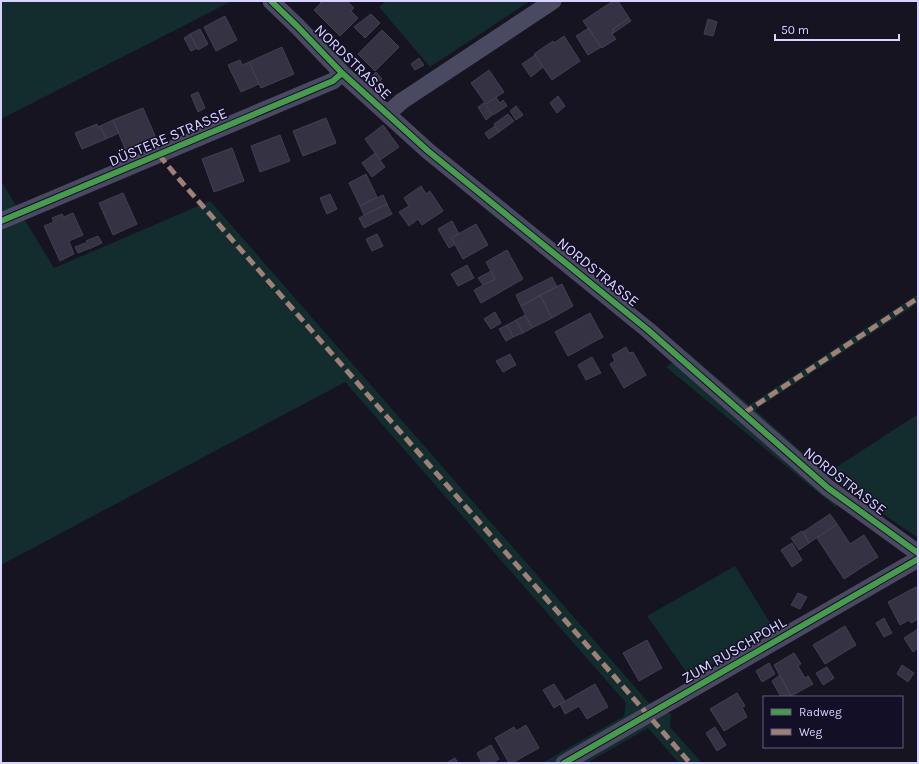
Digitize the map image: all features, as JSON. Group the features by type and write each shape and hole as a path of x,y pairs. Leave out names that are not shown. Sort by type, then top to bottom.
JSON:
{"street":[{"name":"NORDSTRASSE","path":"271,1 342,72 428,151 648,330 744,412 828,488 918,553"},
{"path":"387,114 402,101 552,1"},
{"name":"DÜSTERE STRASSE","path":"1,221 333,81 342,72"},
{"name":"ZUM RUSCHPOHL","path":"564,763 918,559"}],"green space":[{"path":"1,1 232,1 1,119"},
{"path":"386,1 530,1 430,67 379,7"},
{"path":"1,181 54,268 210,201 648,702 671,714 670,727 702,763 679,763 648,728 587,763 542,763 624,716 626,703 345,382 1,565"},
{"path":"918,294 918,303 755,410 826,474 918,414 918,538 827,475 837,508 666,367 687,352 749,405"},
{"path":"735,566 774,629 690,677 647,616"}],"building":[{"path":"319,1 347,1 354,8 351,11 358,18 340,36 314,10 321,3"},
{"path":"613,1 618,1 629,18 613,29 612,34 616,39 602,48 583,21"},
{"path":"371,14 380,23 365,38 354,27"},
{"path":"225,16 237,40 216,51 204,27"},
{"path":"629,18 631,21 612,34 613,29"},
{"path":"708,19 717,22 713,36 704,34"},
{"path":"589,28 601,47 588,55 576,36"},
{"path":"200,29 208,44 198,50 190,34"},
{"path":"382,30 399,47 375,71 358,54"},
{"path":"190,34 197,48 191,51 184,38"},
{"path":"564,36 580,61 552,80 534,54 553,41 554,43"},
{"path":"282,47 294,74 261,88 249,62"},
{"path":"535,55 543,67 531,77 522,64"},
{"path":"419,58 424,65 415,70 411,64"},
{"path":"240,60 242,65 249,62 259,84 241,92 228,65"},
{"path":"489,70 504,92 486,104 471,83"},
{"path":"376,72 382,79 377,83 371,77"},
{"path":"198,92 205,108 198,112 191,95"},
{"path":"558,96 565,106 557,113 550,103"},
{"path":"496,97 500,103 503,100 507,106 493,115 486,104"},
{"path":"484,103 492,115 486,120 478,107"},
{"path":"516,106 523,115 516,120 510,111"},
{"path":"143,108 156,138 126,151 113,120"},
{"path":"508,114 514,121 499,132 494,124"},
{"path":"326,118 336,143 303,156 293,131"},
{"path":"113,120 119,133 106,139 100,126"},
{"path":"97,124 98,127 100,126 106,139 82,149 75,133"},
{"path":"383,125 399,147 380,160 365,139"},
{"path":"495,126 499,132 489,139 485,133"},
{"path":"280,135 290,161 260,172 251,146"},
{"path":"232,148 244,181 214,192 202,159"},
{"path":"375,153 385,167 372,177 362,163"},
{"path":"366,174 377,197 360,206 349,183"},
{"path":"421,186 426,194 430,191 443,211 422,225 418,219 409,226 399,212 409,206 404,198"},
{"path":"123,193 137,224 113,235 99,203"},
{"path":"330,194 337,209 327,214 320,198"},
{"path":"383,195 387,204 364,215 360,206"},
{"path":"387,204 392,214 364,228 359,218"},
{"path":"73,213 83,235 69,241 74,254 60,261 44,226 54,222 52,218 62,214 64,217"},
{"path":"452,221 459,234 451,238 455,244 449,248 438,229"},
{"path":"476,224 488,245 463,259 451,238"},
{"path":"377,234 383,246 372,251 366,239"},
{"path":"98,236 102,243 89,249 86,241"},
{"path":"85,243 88,249 78,253 75,247"},
{"path":"507,250 523,279 481,303 474,290 495,279 486,262"},
{"path":"467,265 474,278 458,286 451,274"},
{"path":"491,271 495,279 483,285 478,278"},
{"path":"552,277 557,287 521,306 516,295"},
{"path":"562,284 573,306 552,318 540,295"},
{"path":"540,295 552,318 532,328 521,306"},
{"path":"495,312 501,323 491,329 484,319"},
{"path":"590,313 603,337 568,356 555,332"},
{"path":"525,315 532,328 523,333 516,320"},
{"path":"516,320 523,333 513,337 507,325"},
{"path":"507,325 513,337 506,341 499,329"},
{"path":"626,347 629,353 633,352 646,375 624,388 610,364 615,361 612,355"},
{"path":"510,354 516,365 503,372 496,361"},
{"path":"592,357 601,373 586,380 578,365"},
{"path":"830,514 837,524 809,543 803,532"},
{"path":"837,524 850,544 864,535 878,557 844,579 817,538"},
{"path":"802,531 809,543 799,550 791,538"},
{"path":"792,543 802,560 792,567 781,550"},
{"path":"916,587 918,591 918,619 911,623 909,620 900,625 888,602"},
{"path":"798,593 807,597 800,609 791,605"},
{"path":"884,618 892,633 884,637 876,623"},
{"path":"845,626 856,645 825,664 813,645"},
{"path":"918,629 918,648 913,652 904,638"},
{"path":"647,640 662,668 639,681 623,653"},
{"path":"794,653 801,664 798,666 805,678 808,676 813,684 791,696 774,665"},
{"path":"769,663 775,674 762,682 756,671"},
{"path":"902,665 914,673 908,682 897,674"},
{"path":"827,667 834,678 823,685 816,673"},
{"path":"780,675 791,696 780,696 772,681"},
{"path":"554,684 565,701 554,708 543,690"},
{"path":"595,684 608,707 587,719 579,706 565,714 560,704"},
{"path":"737,693 745,706 742,707 747,717 724,731 710,709"},
{"path":"526,725 539,748 512,763 509,763 495,738 514,727 516,731"},
{"path":"715,727 726,745 717,751 706,733"},
{"path":"491,745 499,759 492,763 482,763 477,753"},
{"path":"455,758 458,763 446,763"}],"marked path":[{"path":"159,155 690,763"},
{"path":"744,413 918,298"}],"cycle path":[{"path":"271,1 342,73 428,151 648,330 828,488 918,553"},
{"path":"1,221 333,81 342,73"},
{"path":"564,763 918,559"}]}
